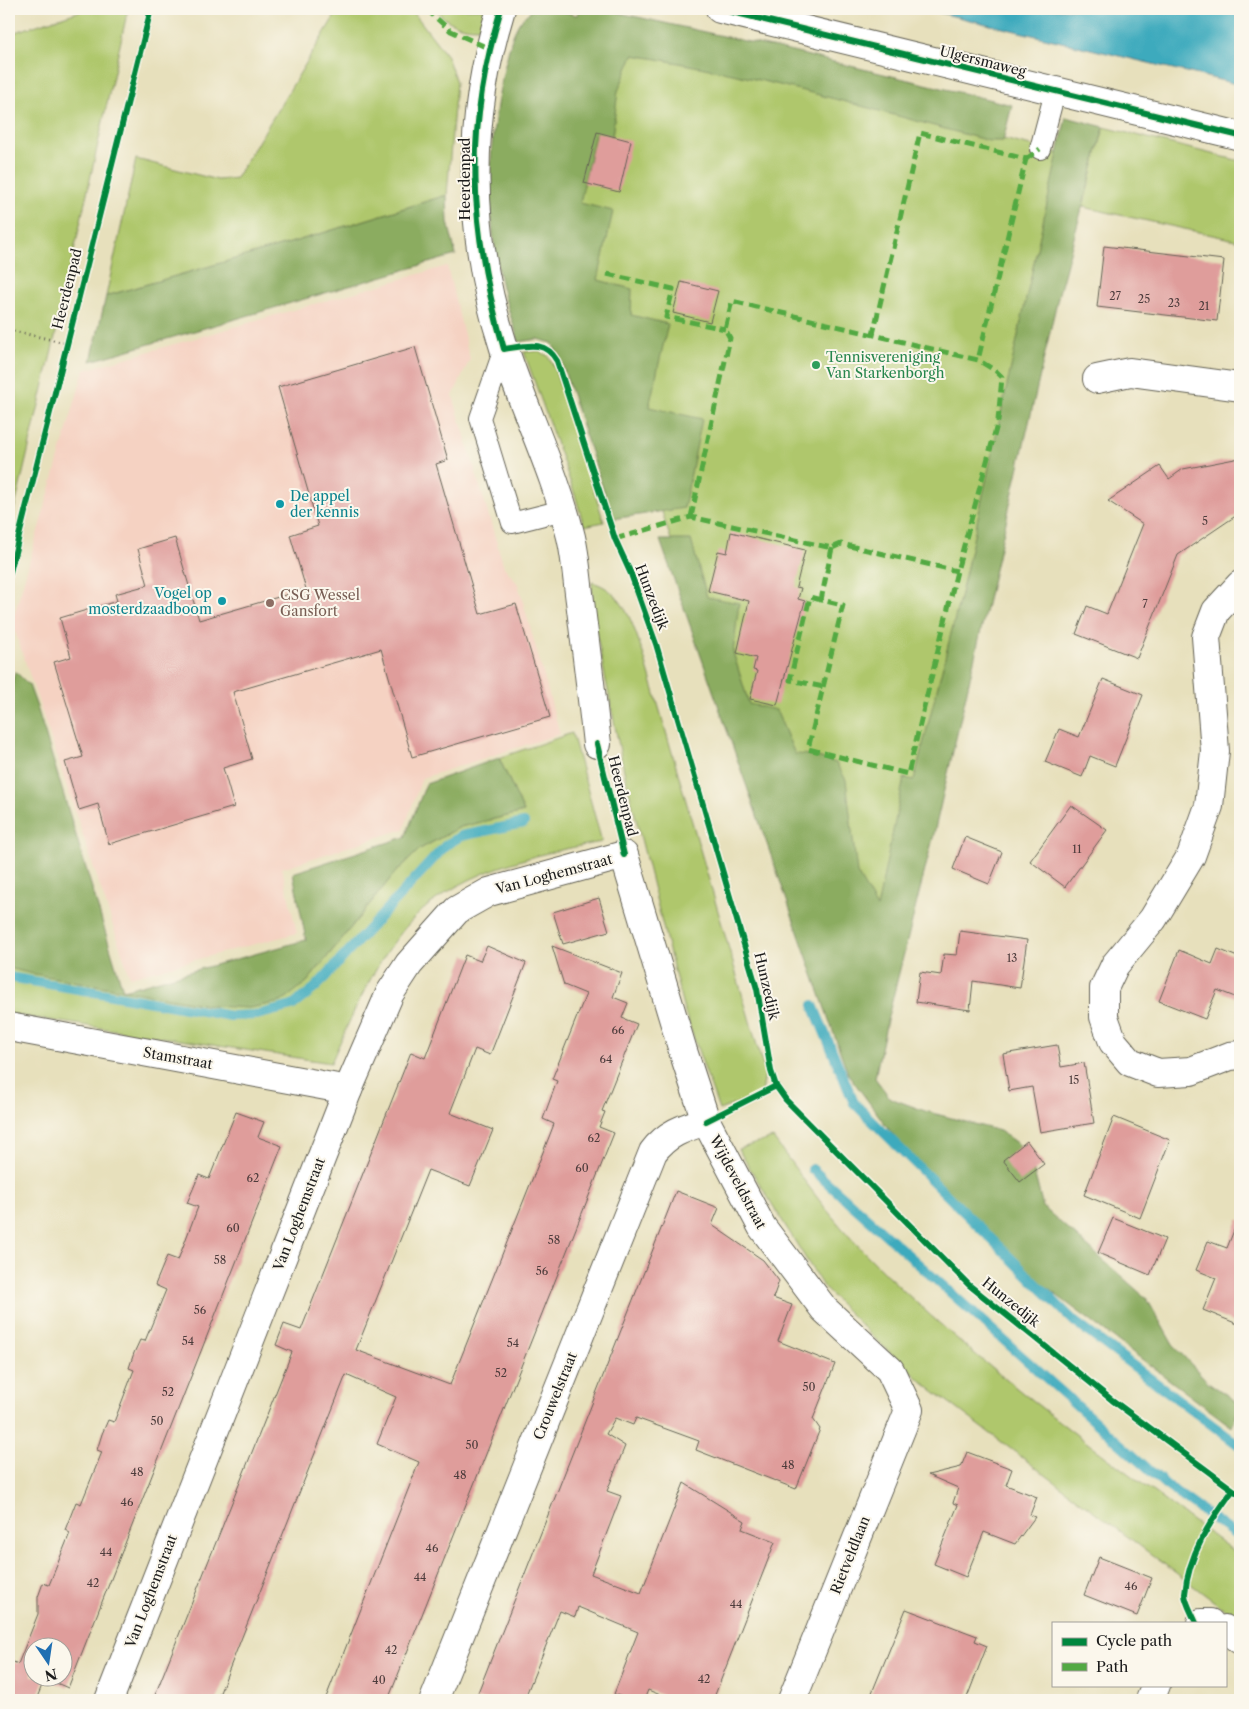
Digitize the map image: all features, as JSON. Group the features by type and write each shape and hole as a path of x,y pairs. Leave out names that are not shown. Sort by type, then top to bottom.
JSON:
{"street":[{"name":"Heerdenpad","path":"501,9 481,90 474,160 475,204 480,248 490,299 504,349 572,539 598,744"},
{"name":"Ulgersmaweg","path":"720,9 1240,136"},
{"path":"1098,379 1130,372 1240,387"},
{"path":"1240,585 1216,611 1206,637 1215,751 1209,806 1191,856 1153,919 1115,965 1104,988 1104,1017 1112,1042 1130,1062 1158,1073 1191,1071 1240,1054"},
{"name":"Van Loghemstraat","path":"108,1700 348,1090 390,993 409,964 457,910 489,892 624,854"},
{"name":"Wijdeveldstraat","path":"624,854 706,1121 762,1228 824,1309 890,1370 909,1410"},
{"name":"Stamstraat","path":"9,1028 348,1090"},
{"name":"Crouwelstraat","path":"434,1700 653,1152 660,1142 676,1130 706,1121"},
{"name":"Rietveldlaan","path":"792,1700 909,1410"},
{"path":"1226,1631 1240,1640"},
{"path":"1150,1700 1156,1686"}],"lane":[{"path":"1040,149 1055,92"},
{"path":"504,349 480,418 512,523 563,510"}],"path":[{"path":"9,330 66,343"}],"shaded area":[{"name":"CSG Wessel Gansfort","path":"447,266 470,359 453,396 504,567 518,584 560,734 422,778 404,829 282,868 297,933 130,977 12,622 84,370"}],"green space":[{"path":"87,9 128,9 52,350 9,532 9,34"},
{"path":"339,9 411,9 447,56 456,82 447,195 287,244 106,296 136,159 218,180 236,178"},
{"path":"435,9 486,9 484,21 478,28 454,24"},
{"path":"533,9 552,9 577,15 579,9 602,9 776,48 1012,105 1003,141 989,141 768,82 633,55 618,91 612,137 595,134 580,203 613,211 598,280 632,289 631,315 668,324 649,407 702,419 684,508 613,519 560,358 552,343 537,339 519,342 505,299 499,273 492,221 492,142 495,116 511,41 523,18"},
{"name":"Tennisvereniging Van Starkenborgh","path":"608,40 1063,154 876,959 813,952 666,525 570,204"},
{"path":"1066,117 1104,127 1058,297 933,838 886,1025 875,1078 890,1098 925,1111 1000,1131 1029,1152 1043,1207 1147,1299 1173,1345 1208,1382 1240,1404 1232,1427 1035,1279 935,1185 899,1143 848,1074 660,540 691,540 707,597 739,603 733,652 749,704 776,710 795,754 812,755 836,763 846,780 857,873 877,908 904,778 914,780 962,590"},
{"path":"1104,127 1240,161 1240,241 1083,207"},
{"path":"447,195 448,222 456,255 91,361 106,296 287,244"},
{"path":"539,351 548,356 553,364 604,522 584,526 576,498 524,352"},
{"path":"592,582 612,593 620,601 631,622 644,656 765,1073 762,1094 719,1110 684,1010 624,771 593,616"},
{"path":"15,671 29,685 37,707 123,990 9,968 9,696"},
{"path":"572,733 602,842 521,860 495,869 445,893 423,910 392,944 372,976 331,1063 9,1014 9,968 212,1006 307,982 394,874 420,849 460,827 524,812 499,758"},
{"path":"499,758 524,812 460,827 420,849 394,874 307,982 281,1002 249,1008 212,1006 123,990 306,940 293,873 405,837 426,784"},
{"path":"773,1138 852,1240 908,1295 1046,1412 1240,1556 1240,1621 927,1386 873,1337 824,1288 738,1149"}],"water":[{"path":"924,9 1240,9 1240,85"}],"building":[{"path":"597,132 631,141 619,192 584,183"},
{"path":"1104,246 1224,260 1217,321 1097,307"},
{"path":"681,282 718,291 710,322 673,313"},
{"path":"415,347 448,460 436,464 480,614 516,604 550,717 412,757 381,649 233,692 252,759 223,768 234,807 109,844 98,804 79,810 65,762 83,757 54,662 71,657 60,618 117,601 115,594 148,585 138,549 175,538 199,620 306,589 290,535 318,526 278,387"},
{"path":"1240,458 1240,513 1178,555 1137,658 1076,634 1087,606 1107,614 1143,524 1108,501 1160,466 1169,479 1183,469"},
{"path":"731,532 805,550 796,587 801,588 798,599 805,601 777,705 750,699 757,671 753,670 756,658 737,653 749,601 708,591 718,551 727,553"},
{"path":"1103,679 1143,695 1115,766 1090,756 1082,777 1045,762 1059,729 1079,737"},
{"path":"1071,805 1107,830 1065,887 1030,861"},
{"path":"965,837 1002,852 989,884 953,869"},
{"path":"599,898 609,931 563,944 553,912"},
{"path":"960,931 1027,940 1020,988 973,981 970,1010 916,1002 920,972 941,975 944,954 957,955"},
{"path":"487,946 526,963 490,1055 475,1049 450,1113 493,1130 470,1186 428,1170 356,1350 450,1385 554,1124 543,1119 557,1081 552,1079 586,994 564,985 552,946 622,973 613,997 628,1003 622,1018 637,1024 602,1111 605,1112 599,1127 614,1133 388,1700 325,1700 419,1462 377,1444 396,1397 346,1375 217,1700 153,1700 292,1352 276,1345 284,1324 301,1330 411,1052 425,1058 465,955 480,961"},
{"path":"1218,949 1240,958 1240,999 1217,990 1205,1019 1159,1001 1179,950 1212,964"},
{"path":"1057,1045 1061,1067 1084,1063 1094,1123 1040,1132 1032,1087 1009,1091 1003,1054"},
{"path":"236,1112 264,1122 258,1137 282,1146 72,1678 72,1636 29,1636 38,1614 38,1597 43,1583 49,1585 70,1533 65,1530 76,1502 81,1504 102,1452 97,1450 102,1434 108,1420 114,1422 134,1370 129,1368 134,1353 140,1340 145,1341 166,1290 155,1285 167,1256 178,1260 198,1207 187,1203 199,1175 209,1179"},
{"path":"1114,1117 1170,1140 1140,1218 1084,1195"},
{"path":"1027,1141 1044,1164 1020,1182 1003,1160"},
{"path":"676,1191 719,1208 712,1225 763,1260 779,1281 773,1298 792,1305 778,1341 835,1364 813,1419 820,1429 796,1489 696,1450 699,1441 636,1418 633,1425 615,1418 606,1434 625,1446 607,1491 621,1496 591,1574 641,1593 684,1483 745,1521 742,1529 775,1542 713,1700 673,1700 648,1690 644,1700 630,1700 614,1694 638,1632 578,1607 575,1617 560,1611 524,1700 475,1700"},
{"path":"1113,1218 1165,1239 1150,1275 1098,1253"},
{"path":"1238,1220 1240,1220 1240,1325 1203,1310 1216,1278 1196,1270 1208,1241 1227,1248"},
{"path":"967,1452 1012,1469 1006,1485 1037,1497 1030,1515 1035,1517 1015,1544 984,1532 966,1577 934,1564 958,1505 953,1503 958,1488 928,1475 961,1467"},
{"path":"1099,1557 1152,1578 1137,1616 1084,1595"},
{"path":"906,1609 977,1636 975,1641 987,1646 966,1700 869,1700"},
{"path":"22,1654 22,1686 42,1686 36,1700 9,1700 9,1660 18,1664"}],"waterway":[{"path":"9,977 231,1016 257,1015 292,1006 315,988 446,845 461,836 524,823"},
{"path":"813,1005 854,1103 1075,1322 1240,1446"},
{"path":"812,1169 1166,1485 1240,1538"}],"marked path":[{"path":"426,9 451,31 490,49"},
{"path":"691,517 730,338 725,329 732,301 978,360 1026,159 920,133 873,334"},
{"path":"1026,159 1040,149"},
{"path":"607,274 673,289 666,317 725,329"},
{"path":"832,548 821,600 843,605 808,749 908,774 957,571 998,421 1002,377 978,360"},
{"path":"615,539 691,517 832,548 841,544 957,571"},
{"path":"821,600 810,597 790,680 824,687"}],"cycle path":[{"path":"9,576 151,9"},
{"name":"Hunzedijk","path":"501,9 489,54 476,138 478,220 492,305 504,349 527,346 541,347 547,349 557,361 615,539 631,574 656,644 757,989 771,1071 776,1086 786,1100 969,1285 1112,1400 1240,1495"},
{"path":"720,9 1240,136"},
{"path":"597,744 624,855"},
{"path":"706,1121 776,1086"},
{"path":"1196,1622 1185,1597 1187,1580 1202,1539 1233,1490"}],"place":[{"name":"Tennisvereniging Van Starkenborgh","path":"816,365"},
{"name":"De appel der kennis","path":"280,504"},
{"name":"Vogel op mosterdzaadboom","path":"222,601"},
{"name":"CSG Wessel Gansfort","path":"270,603"}]}
